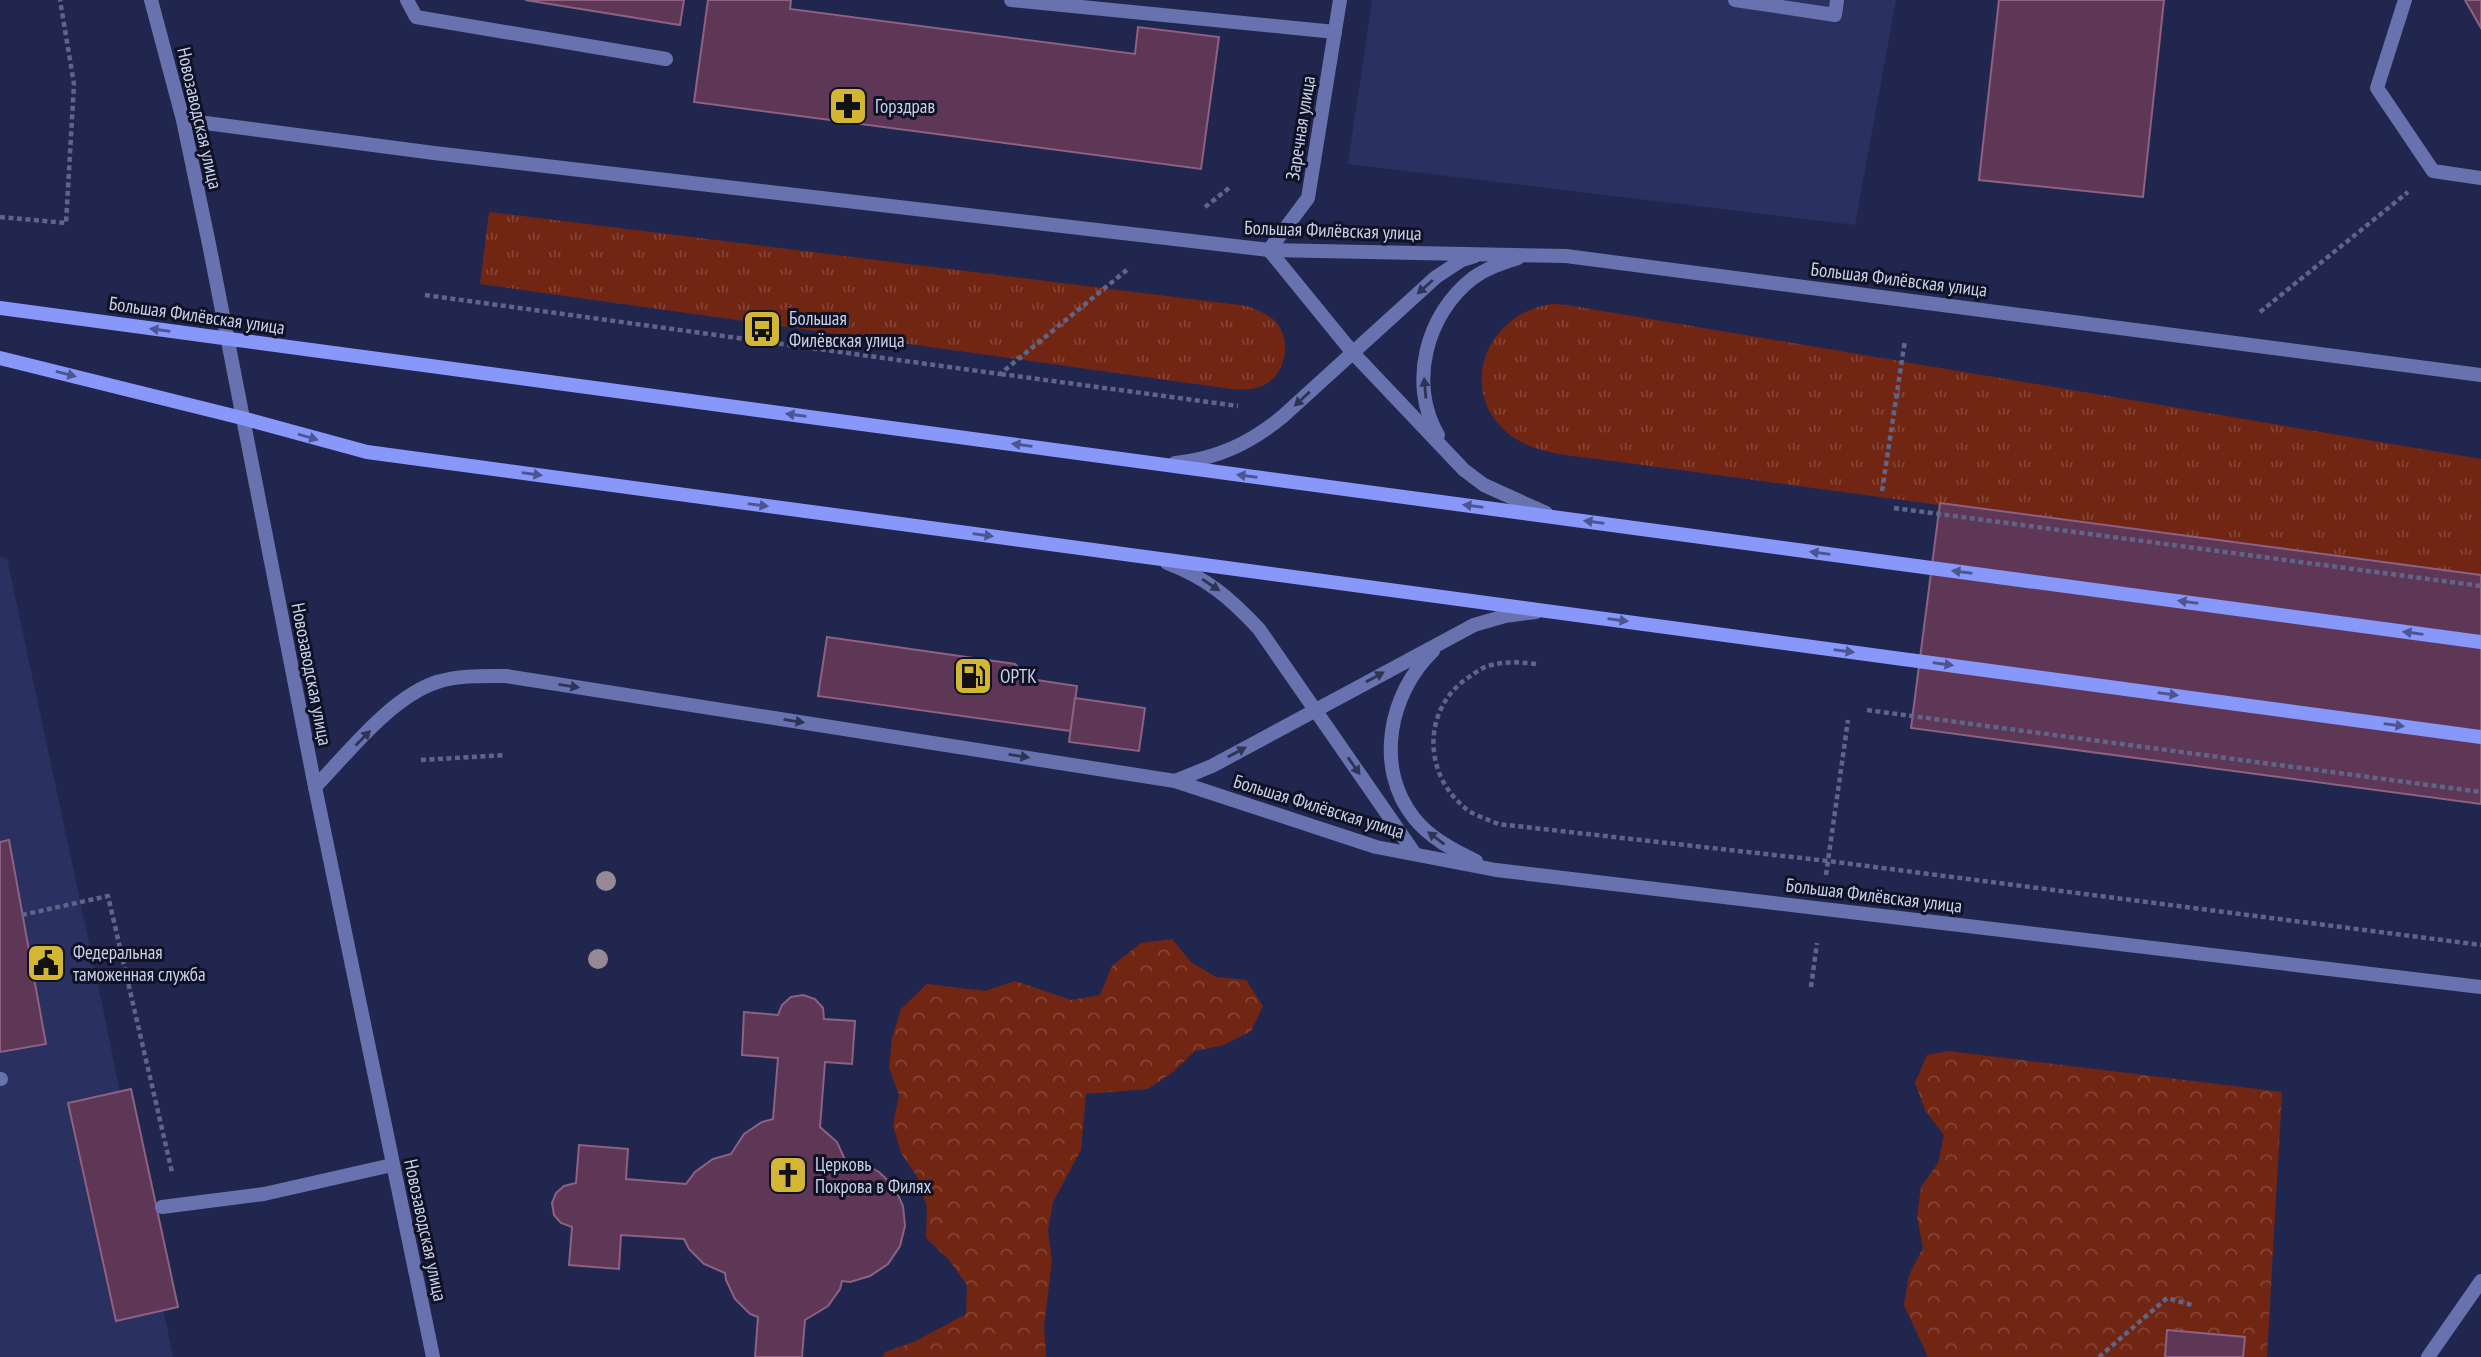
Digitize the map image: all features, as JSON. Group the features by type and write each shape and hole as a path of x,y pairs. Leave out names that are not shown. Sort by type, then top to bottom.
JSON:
{"main road":[{"name":"Большая Филёвская улица","path":"0,309 2481,642"},
{"path":"0,358 368,452 2481,737"}],"street":[{"name":"Новозаводская улица","path":"151,0 183,120 315,787 433,1357"},
{"path":"407,0 416,17 666,59"},
{"path":"1011,0 1335,32"},
{"name":"Заречная улица","path":"1269,250 1308,198 1340,0"},
{"path":"1735,0 1835,15 1838,0"},
{"path":"2405,0 2377,88 2433,171 2481,178"},
{"name":"Большая Филёвская улица","path":"183,120 461,157 1269,250 1566,256 2481,375"},
{"path":"1269,250 1353,353 1464,470 1484,485 1539,511 1565,518"},
{"path":"1162,464 1199,461 1230,451 1258,437 1436,277 1462,260 1483,253"},
{"path":"1447,452 1426,407 1423,382 1424,359 1436,324 1456,293 1474,278 1496,265 1542,254"},
{"path":"1149,557 1196,575 1213,585 1238,606 1259,629 1415,854"},
{"path":"1175,781 1212,766 1474,625 1505,616 1551,611"},
{"path":"1446,639 1424,659 1398,705 1391,729 1390,755 1394,779 1413,817 1428,832 1463,855 1496,870"},
{"name":"Большая Филёвская улица","path":"315,787 384,717 412,694 435,683 468,676 506,676 1175,781 1376,847 1496,870 2481,987"},
{"path":"162,1207 264,1194 393,1166"},
{"path":"2428,1357 2481,1281"}],"path":[{"path":"0,217 66,223 74,84 60,0"},
{"path":"2255,316 2433,171"},
{"path":"1000,374 1229,188"},
{"path":"425,295 1243,406"},
{"path":"1882,491 1905,340"},
{"path":"1894,508 2481,586"},
{"path":"1536,664 1518,661 1486,666 1456,686 1436,719 1432,752 1441,780 1464,808 1498,824 1828,861 2481,945"},
{"path":"1867,710 2481,792"},
{"path":"1828,861 1848,720"},
{"path":"422,760 505,755"},
{"path":"22,915 108,896 180,1204"},
{"path":"2099,1357 2167,1298 2192,1305"}],"shaded area":[{"path":"1372,0 1896,0 1855,225 1348,164"},
{"name":"Федеральная таможенная служба","path":"0,557 7,558 102,1004 173,1357 0,1357"}],"green space":[{"path":"489,212 1247,306 1266,314 1276,322 1284,339 1284,359 1268,383 1252,389 1231,389 480,284"},
{"path":"1552,304 2481,459 2481,578 1548,452 1516,439 1497,422 1486,402 1482,381 1484,360 1494,340 1508,324 1528,311"},
{"path":"1172,939 1191,962 1216,977 1246,980 1263,1006 1251,1031 1224,1045 1195,1051 1173,1072 1148,1089 1086,1094 1081,1150 1053,1202 1048,1230 1052,1262 1044,1325 1046,1357 883,1357 885,1352 914,1342 966,1314 967,1285 949,1260 926,1238 927,1208 918,1178 901,1153 893,1125 899,1095 889,1068 892,1038 901,1009 927,984 985,991 1015,981 1071,1000 1100,995 1112,966 1141,943"},
{"path":"1948,1051 2282,1092 2267,1357 1928,1357 1904,1305 1909,1275 1923,1248 1917,1217 1921,1187 1938,1163 1944,1135 1926,1112 1915,1083 1927,1055"}],"building":[{"path":"525,0 684,0 680,25"},
{"path":"708,0 791,0 790,9 1135,54 1138,27 1219,37 1201,169 694,102"},
{"path":"1999,0 2164,0 2143,197 1979,180"},
{"path":"2465,0 2481,0 2481,28"},
{"path":"1940,503 2481,575 2481,804 1911,728"},
{"path":"827,637 1015,664 1030,679 1077,686 1071,731 818,696"},
{"path":"1075,698 1145,708 1139,751 1069,742"},
{"path":"9,840 46,1044 0,1052 0,842"},
{"name":"Церковь Покрова в Филях","path":"803,995 815,999 823,1008 824,1019 855,1021 852,1064 825,1062 820,1127 837,1142 846,1162 861,1162 879,1172 894,1186 903,1206 905,1226 900,1246 888,1264 870,1276 850,1282 842,1281 840,1289 828,1306 805,1320 802,1357 755,1357 758,1317 750,1314 735,1299 725,1273 704,1264 689,1249 684,1239 621,1235 619,1269 569,1265 572,1227 561,1223 554,1215 552,1203 556,1193 564,1186 576,1183 579,1145 628,1149 626,1179 686,1184 695,1172 713,1159 731,1154 744,1134 762,1122 773,1119 778,1058 742,1055 744,1012 778,1015 782,1005 791,997"},
{"path":"131,1089 178,1307 116,1321 68,1103"},
{"path":"2167,1330 2245,1337 2243,1357 2165,1357"}],"place":[{"name":"Горздрав","path":"848,106"},
{"name":"Большая Филёвская улица","path":"762,329"},
{"name":"ОРТК","path":"973,676"},
{"name":"Федеральная таможенная служба","path":"46,963"},
{"name":"Церковь Покрова в Филях","path":"788,1175"}]}
